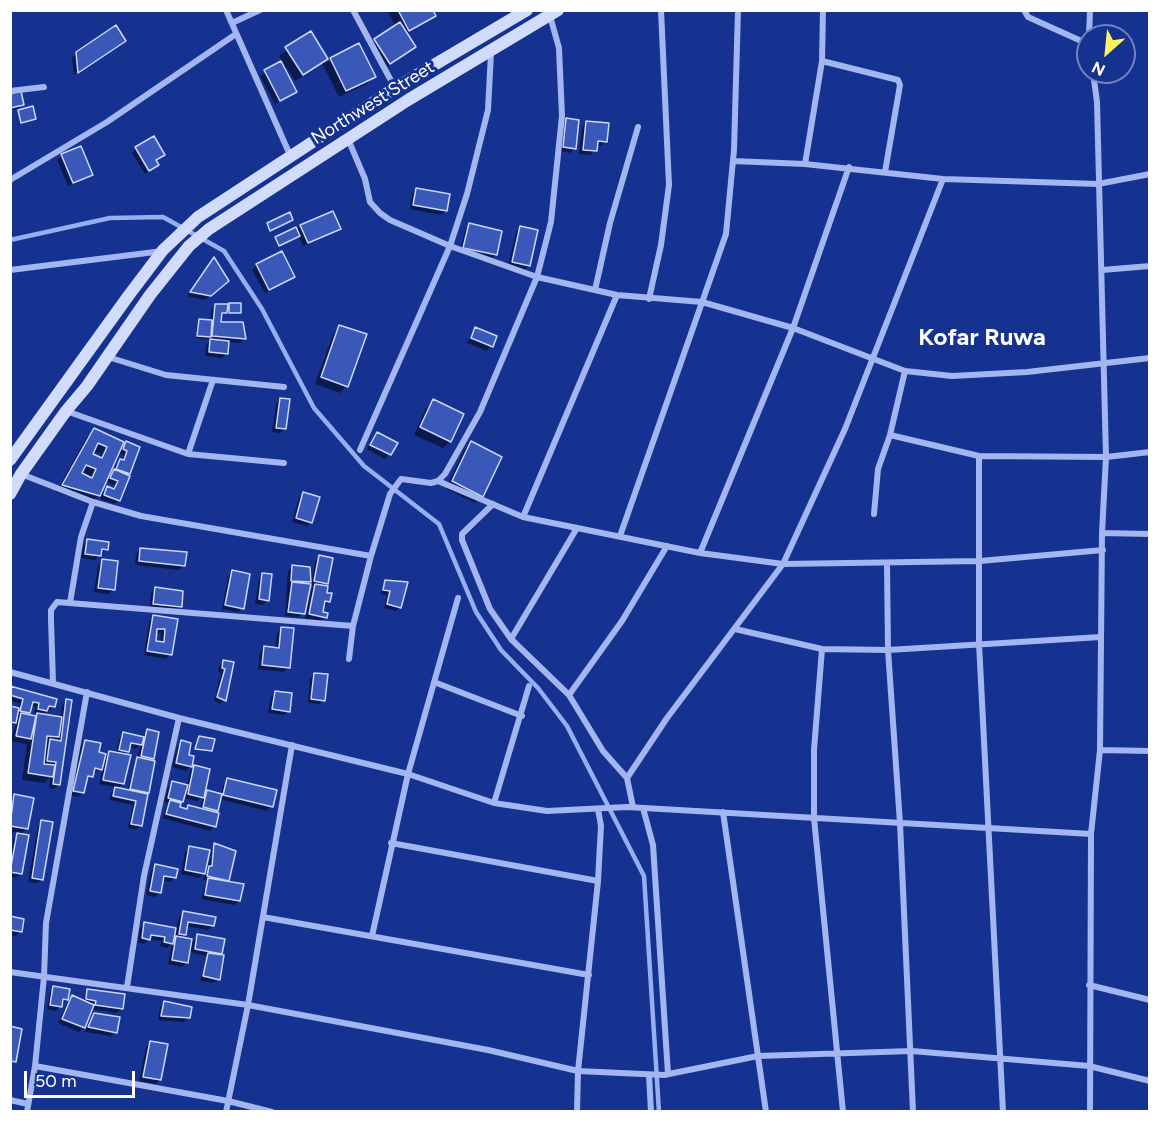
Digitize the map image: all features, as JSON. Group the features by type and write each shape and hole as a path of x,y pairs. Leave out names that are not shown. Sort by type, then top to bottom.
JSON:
{"main road":[{"name":"Northwest Street","path":"10,460 163,250 198,217 395,88 527,10"},
{"name":"Northwest Street","path":"10,494 21,474 66,411 108,357 150,295 189,246 209,230 408,100 554,13"}],"street":[{"path":"226,10 291,155"},
{"path":"232,23 260,10"},
{"path":"353,10 395,88"},
{"path":"649,299 661,244 669,185 661,10"},
{"path":"620,536 726,234 733,162 738,10"},
{"path":"805,164 822,61 823,10"},
{"path":"1024,10 1028,17 1076,39"},
{"path":"438,481 480,412 537,277 551,222 562,116 559,48 554,13"},
{"path":"10,180 106,122 236,33"},
{"path":"360,450 450,246 479,151 491,83 491,52"},
{"path":"822,61 898,80 900,85 885,172"},
{"path":"1090,1112 1091,834 1100,750 1102,533 1106,457 1106,363 1095,84"},
{"path":"10,91 44,87"},
{"path":"595,290 610,223 638,127"},
{"path":"348,139 365,179 370,202 380,213 390,220 450,246 537,277 617,295 702,302 793,328 905,371 972,375 1027,372 1149,358"},
{"path":"733,162 849,167 943,179 1098,184 1149,174"},
{"path":"700,553 793,328 849,167"},
{"path":"627,778 668,718 783,564 874,360 943,179"},
{"path":"10,270 163,250"},
{"path":"1102,270 1149,266"},
{"path":"523,516 617,295"},
{"path":"108,357 166,375 284,387"},
{"path":"874,514 878,469 890,435 905,371"},
{"path":"188,454 213,380"},
{"path":"66,411 188,454 284,463"},
{"path":"890,435 979,456 1106,457 1149,453"},
{"path":"979,456 979,643 1002,1112"},
{"path":"21,474 93,502 141,516 371,556"},
{"path":"349,659 353,626 390,494 398,482 406,477 431,483 438,481 523,516 700,553 783,564 980,561 1103,550"},
{"path":"70,603 81,537 93,502"},
{"path":"493,504 462,534 462,540 490,609 511,639 569,695 603,751 627,778 630,807"},
{"path":"511,639 577,528"},
{"path":"1102,533 1149,534"},
{"path":"569,695 622,621 667,546"},
{"path":"887,564 888,650 900,823 913,1112"},
{"path":"372,936 408,774 458,598"},
{"path":"52,683 51,610 57,603 353,626"},
{"path":"735,628 822,649 888,650 1101,637"},
{"path":"822,649 814,750 814,818 839,1052 843,1112"},
{"path":"10,672 179,718 408,774 494,802 547,811 630,807 1091,834"},
{"path":"434,682 522,716"},
{"path":"494,802 522,716 529,686"},
{"path":"27,1112 35,1066 44,977 46,923 87,692"},
{"path":"127,987 144,876 179,718"},
{"path":"226,1112 248,1005 292,745"},
{"path":"1100,750 1149,751"},
{"path":"643,808 653,844 666,1074"},
{"path":"577,1112 578,1071 598,881 600,809"},
{"path":"723,812 766,1112"},
{"path":"391,843 598,881"},
{"path":"263,917 589,975"},
{"path":"10,972 248,1005 488,1050 578,1071 650,1075 758,1056 912,1051 1089,1066 1149,1080"},
{"path":"1089,985 1149,1000"},
{"path":"35,1066 228,1101 272,1112"},
{"path":"650,1075 651,1112"},
{"path":"10,1100 28,1104"}],"building":[{"path":"398,10 433,10 436,16 409,31"},
{"path":"400,22 416,47 390,64 374,39"},
{"path":"116,25 126,41 78,73 76,52"},
{"path":"311,31 328,59 303,75 285,47"},
{"path":"359,43 376,77 346,91 330,58"},
{"path":"281,61 297,92 280,101 264,70"},
{"path":"21,91 24,105 10,108 10,94"},
{"path":"33,106 36,119 21,123 18,110"},
{"path":"566,118 579,120 576,149 563,147"},
{"path":"586,121 609,123 607,142 598,141 597,151 583,150"},
{"path":"154,136 165,155 156,160 159,165 149,171 135,147"},
{"path":"81,146 93,175 73,183 61,154"},
{"path":"416,188 450,194 447,211 413,205"},
{"path":"333,211 341,229 308,243 300,225"},
{"path":"290,212 293,220 270,231 267,223"},
{"path":"469,223 502,231 497,255 463,248"},
{"path":"520,226 538,230 530,266 512,262"},
{"path":"296,227 300,236 279,246 275,237"},
{"path":"282,251 295,277 269,290 256,264"},
{"path":"214,257 229,281 211,296 190,292"},
{"path":"229,303 241,303 241,313 229,313"},
{"path":"215,304 228,304 227,313 222,313 221,322 243,322 246,339 212,336"},
{"path":"199,319 212,320 211,337 197,336"},
{"path":"339,325 367,334 348,387 321,377"},
{"path":"475,327 497,336 493,347 471,338"},
{"path":"210,339 229,341 228,354 209,352"},
{"path":"280,398 290,399 286,429 276,428"},
{"path":"433,399 464,414 451,442 420,427"},
{"path":"94,428 124,442 100,496 62,485","holes":["98,443 107,447 102,458 93,454","86,465 96,469 92,478 82,473"]},
{"path":"377,432 398,443 391,455 370,445"},
{"path":"126,441 140,447 130,474 116,469 120,459 124,460 127,451 123,449"},
{"path":"471,441 502,457 483,497 452,481"},
{"path":"114,469 130,476 120,501 104,495 107,486 114,489 118,481 110,478"},
{"path":"303,492 320,497 312,523 296,518"},
{"path":"87,539 109,542 108,550 102,549 101,556 85,554"},
{"path":"140,548 187,552 185,566 139,561"},
{"path":"319,555 333,558 328,584 314,581"},
{"path":"102,559 118,561 115,590 98,588"},
{"path":"292,565 310,567 311,582 291,581"},
{"path":"232,570 250,574 244,609 225,605"},
{"path":"262,573 272,574 269,601 259,599"},
{"path":"385,580 408,582 401,608 387,604 390,591 383,590"},
{"path":"292,582 311,584 305,614 288,612"},
{"path":"315,584 328,586 327,593 332,593 330,602 325,601 323,612 328,613 327,618 309,614"},
{"path":"155,587 183,591 182,607 153,604"},
{"path":"153,615 178,619 172,655 147,651","holes":["157,629 165,629 164,642 156,641"]},
{"path":"281,627 294,628 290,668 262,665 264,646 279,648"},
{"path":"223,660 234,662 226,701 217,697 225,669 222,668"},
{"path":"314,673 328,674 325,701 311,699"},
{"path":"10,686 57,699 55,707 49,706 47,711 38,709 39,703 33,702 30,713 20,711 23,699 10,695"},
{"path":"275,691 292,693 290,712 272,709"},
{"path":"66,699 72,700 60,785 53,784 56,762 47,761 50,739 61,741"},
{"path":"10,706 19,708 16,723 10,722"},
{"path":"21,713 36,716 31,739 16,736"},
{"path":"37,713 62,717 59,737 47,736 44,764 55,765 53,777 28,773"},
{"path":"147,729 159,732 154,759 141,756"},
{"path":"123,732 144,737 142,745 131,743 129,752 119,750"},
{"path":"199,736 215,739 212,751 195,749"},
{"path":"85,740 101,743 99,752 106,754 102,770 95,768 93,777 88,776 84,793 73,791"},
{"path":"181,740 191,743 189,755 194,756 192,767 176,763"},
{"path":"109,751 131,755 124,784 103,780"},
{"path":"137,757 155,761 149,793 130,789"},
{"path":"194,765 210,769 204,798 188,794"},
{"path":"227,778 277,790 273,807 223,795"},
{"path":"172,781 188,785 183,802 168,798"},
{"path":"115,787 148,794 142,826 131,824 136,801 113,796"},
{"path":"207,790 222,794 218,811 203,807"},
{"path":"14,794 34,798 28,829 10,826"},
{"path":"170,800 181,803 180,807 187,809 188,805 219,813 216,827 166,814"},
{"path":"41,820 53,822 43,880 32,878"},
{"path":"17,833 29,835 22,874 10,872"},
{"path":"214,843 236,851 229,881 207,876 209,866 212,866"},
{"path":"189,846 210,850 205,874 185,870"},
{"path":"155,864 178,869 176,878 164,876 161,893 150,891"},
{"path":"208,878 244,884 240,901 205,895"},
{"path":"183,911 216,917 214,926 188,922 186,935 179,934"},
{"path":"10,916 24,919 22,932 10,930"},
{"path":"144,922 176,928 173,944 164,942 165,937 151,935 150,940 142,938"},
{"path":"197,934 225,939 222,954 195,949"},
{"path":"176,936 192,939 188,963 172,960"},
{"path":"208,953 224,955 220,980 203,976"},
{"path":"53,986 70,989 68,1000 63,999 62,1007 50,1005"},
{"path":"87,989 125,994 123,1009 95,1005 96,1001 86,999"},
{"path":"72,995 94,1005 85,1028 62,1019"},
{"path":"164,1001 192,1007 190,1018 161,1016"},
{"path":"94,1013 120,1017 117,1033 88,1027"},
{"path":"10,1026 22,1029 16,1062 10,1061"},
{"path":"150,1041 168,1044 161,1080 143,1077"}],"waterway":[{"path":"10,240 110,218 163,217 224,251 262,309 314,408 364,466 439,524 476,612 501,650 538,688 567,726 644,876 659,1112"}],"district":[{"name":"Kofar Ruwa","path":"982,338"}]}
